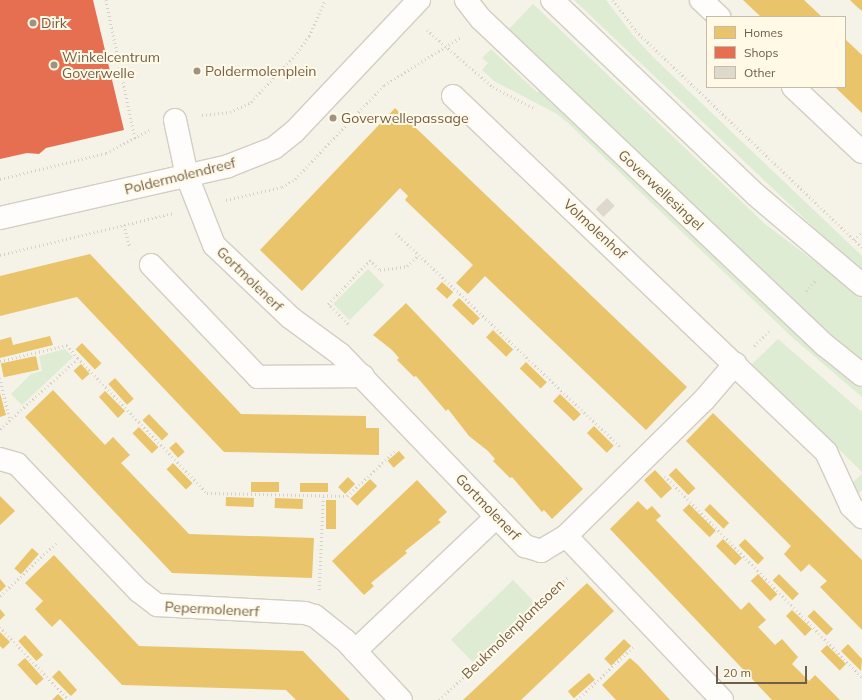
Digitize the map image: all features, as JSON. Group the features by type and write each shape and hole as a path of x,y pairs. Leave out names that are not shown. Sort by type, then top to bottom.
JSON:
{"street":[{"name":"Poldermolendreef","path":"0,218 228,166 274,148 294,132 419,0"},
{"name":"Goverwellesingel","path":"466,0 492,30 826,346 862,375"},
{"path":"552,0 756,195 862,285"},
{"path":"701,0 718,16"},
{"path":"794,88 862,152"},
{"name":"Volmolenhof","path":"453,96 826,452 851,506 862,517"},
{"path":"175,120 187,176"},
{"name":"Gortmolenerf","path":"187,176 214,245 291,318 330,346 363,376 525,546 541,551 566,536"},
{"path":"151,265 258,377 363,376"},
{"path":"722,700 566,536 704,400 735,364"},
{"name":"Pepermolenerf","path":"0,459 17,464 139,591 157,605 305,613 315,616 331,627 401,700"},
{"path":"355,651 496,517"}],"path":[{"path":"106,0 135,138"},
{"path":"613,0 636,31 862,247"},
{"path":"396,233 643,461 862,677"},
{"path":"330,346 350,326 328,304 370,260 380,270 407,266 419,255"},
{"path":"0,361 67,346 207,493 323,497 347,496 415,432"},
{"path":"0,429 78,358"},
{"path":"0,378 10,420"},
{"path":"315,616 319,606 323,497"},
{"path":"0,596 75,525"},
{"name":"Beukmolenplantsoen","path":"439,700 587,559"},
{"path":"0,627 69,700"},
{"path":"577,700 654,628"}],"green space":[{"path":"574,0 606,0 632,34 654,58 862,256 862,273"},
{"path":"533,4 765,224 862,297 862,362 834,340 507,31"},
{"path":"491,49 537,92 544,90 862,385 862,397 794,339 568,123 557,114 494,81 482,70 488,63 482,58"},
{"path":"368,269 384,285 350,320 333,304"},
{"path":"778,339 862,412 862,472 752,364"},
{"path":"65,349 73,357 22,405 11,394 31,374 42,371 39,356"},
{"path":"862,474 862,490 857,495 851,484"},
{"path":"513,580 535,603 473,663 451,640"}],"building: Homes":[{"path":"743,0 804,0 821,16 760,16"},
{"path":"850,0 862,0 862,11 856,6"},
{"path":"846,40 862,55 862,113 836,88 846,88"},
{"path":"395,108 687,387 646,430 485,276 468,294 456,283 473,265 405,200 408,196 400,188 302,291 260,250"},
{"path":"90,254 241,414 366,416 366,428 379,428 379,455 224,452 77,297 0,316 0,276"},
{"path":"442,282 453,292 447,299 436,289"},
{"path":"459,298 480,318 473,325 452,305"},
{"path":"406,303 583,489 552,519 544,510 542,512 512,477 510,478 493,461 495,459 488,451 469,436 448,409 446,411 416,376 414,377 397,360 399,358 392,350 373,335"},
{"path":"493,330 513,349 506,357 486,337"},
{"path":"50,336 53,345 0,358 0,340 11,337 13,345"},
{"path":"82,343 101,363 95,369 76,349"},
{"path":"36,356 39,370 4,377 1,363"},
{"path":"526,362 547,382 541,389 520,368"},
{"path":"81,364 90,374 82,380 74,371"},
{"path":"115,378 134,399 127,405 108,384"},
{"path":"53,390 105,445 113,437 130,455 121,463 189,534 314,538 312,578 172,573 25,417"},
{"path":"105,391 125,411 118,418 99,397"},
{"path":"0,393 6,415 0,417"},
{"path":"560,394 581,414 574,421 553,401"},
{"path":"713,413 862,560 862,630 820,587 827,581 809,564 801,572 784,554 791,546 686,441"},
{"path":"149,414 168,434 162,440 143,420"},
{"path":"594,426 614,446 607,453 587,433"},
{"path":"139,427 158,447 152,453 133,433"},
{"path":"176,442 185,452 178,458 169,448"},
{"path":"399,451 405,458 394,468 388,461"},
{"path":"173,463 192,483 186,489 167,469"},
{"path":"676,468 695,488 688,495 669,475"},
{"path":"655,470 672,488 661,499 644,480"},
{"path":"348,477 355,484 345,494 338,487"},
{"path":"370,479 377,486 357,506 350,499"},
{"path":"417,480 447,512 438,520 441,522 405,551 407,553 371,583 374,586 364,595 332,561"},
{"path":"251,482 279,482 279,492 251,492"},
{"path":"300,483 328,483 328,492 300,492"},
{"path":"0,496 15,511 0,525"},
{"path":"226,497 254,498 254,507 226,506"},
{"path":"275,498 303,499 303,509 275,508"},
{"path":"326,500 336,500 336,529 326,529"},
{"path":"638,501 647,510 652,506 661,516 656,520 741,610 749,602 766,620 758,627 775,645 782,639 798,657 792,664 809,681 815,675 840,700 772,700 610,529"},
{"path":"689,504 716,531 710,537 683,510"},
{"path":"710,504 729,523 723,529 704,510"},
{"path":"723,539 742,558 735,565 716,546"},
{"path":"745,539 764,558 758,564 739,545"},
{"path":"32,548 39,554 21,574 14,568"},
{"path":"54,555 139,646 303,651 350,700 296,700 286,690 122,685 60,619 52,627 35,609 43,601 25,583"},
{"path":"758,574 777,594 770,601 751,581"},
{"path":"779,574 799,594 792,600 773,580"},
{"path":"0,579 6,586 0,592"},
{"path":"587,583 614,611 521,700 463,700"},
{"path":"0,609 5,615 0,620"},
{"path":"792,610 812,629 805,636 786,616"},
{"path":"814,610 833,629 827,635 808,616"},
{"path":"0,632 10,642 3,649 0,646"},
{"path":"25,635 43,655 36,661 18,641"},
{"path":"624,639 631,646 611,666 604,659"},
{"path":"848,644 862,659 861,671 841,651"},
{"path":"827,645 846,664 840,670 821,651"},
{"path":"25,658 44,679 36,685 18,665"},
{"path":"630,658 670,700 616,700 602,685"},
{"path":"59,670 77,690 71,696 52,677"},
{"path":"589,673 595,680 574,698 568,691"},
{"path":"58,694 64,700 52,700"}],"building: Shops":[{"name":"Winkelcentrum Goverwelle","path":"0,0 93,0 124,130 46,148 39,154 27,153 0,159"}],"building: Other":[{"path":"607,198 615,206 603,217 596,209"}],"place":[{"name":"Dirk","path":"33,23"},
{"name":"Winkelcentrum Goverwelle","path":"54,65"},
{"name":"Poldermolenplein","path":"197,71"},
{"name":"Goverwellepassage","path":"333,118"}]}
